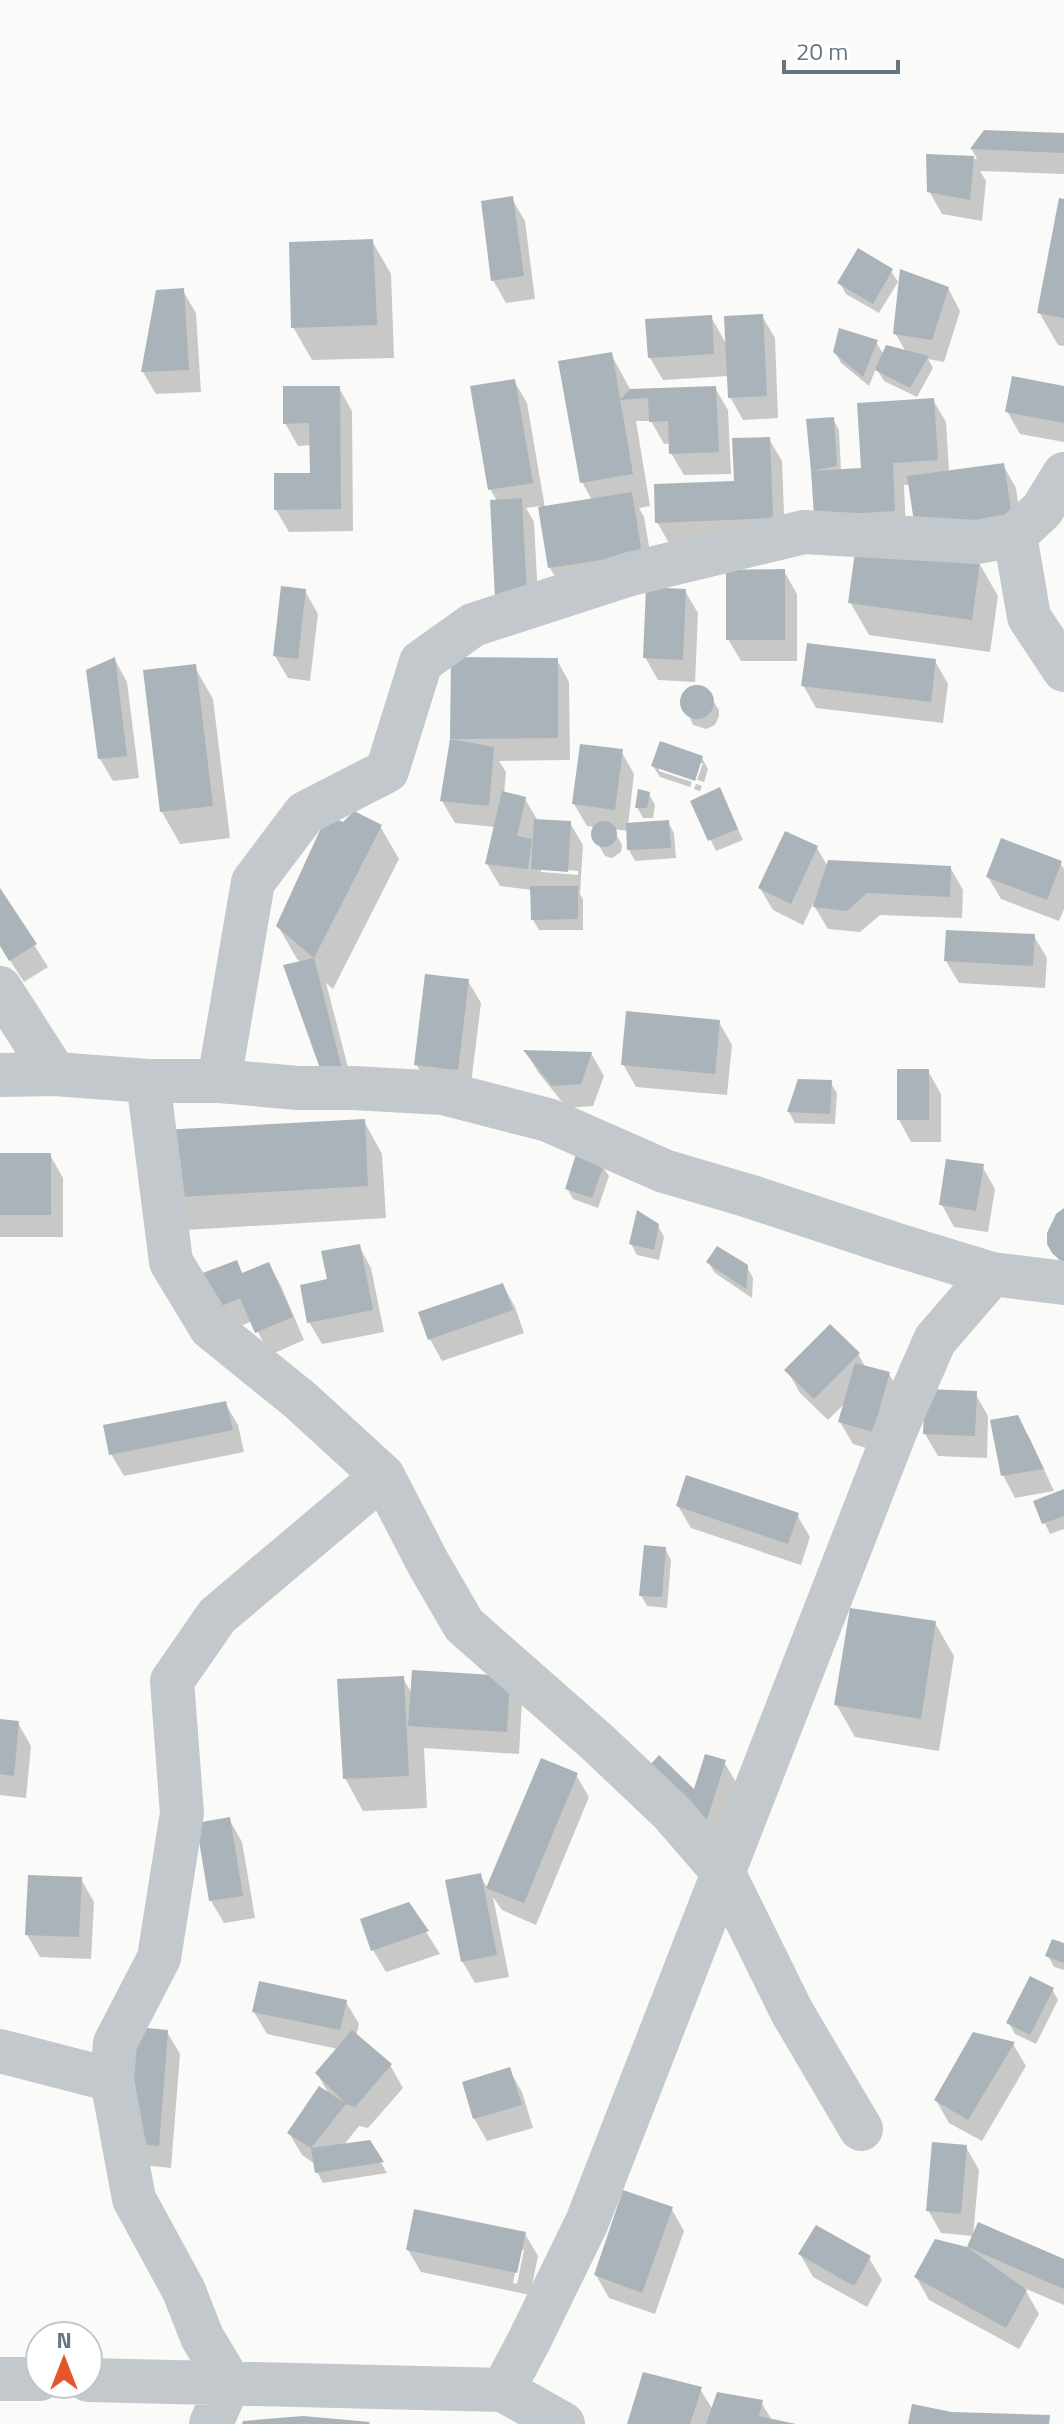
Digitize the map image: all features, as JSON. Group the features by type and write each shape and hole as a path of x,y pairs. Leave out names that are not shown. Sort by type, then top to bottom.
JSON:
{"street":[{"path":"219,1081 253,882 305,813 387,771 421,662 473,625 630,574 804,532 977,542 1015,535 1042,510 1064,474"},
{"path":"1015,535 1029,617 1064,670"},
{"path":"0,988 55,1074"},
{"path":"0,1075 55,1074 148,1081 219,1081 298,1088 443,1093 548,1120 664,1171 992,1274 1064,1283"},
{"path":"148,1081 171,1262 211,1328 300,1400 383,1476 464,1625 671,1812 723,1872 792,2012 861,2129"},
{"path":"503,2390 587,2222 897,1427 935,1340 992,1274"},
{"path":"229,2382 202,2337 184,2291 134,2199 112,2080 115,2043 159,1958 180,1828 182,1813 172,1681 217,1616 383,1476"},
{"path":"0,2051 112,2080"},
{"path":"0,2379 24,2379"},
{"path":"104,2380 503,2390 563,2424"},
{"path":"211,2424 229,2382"}],"building":[{"path":"984,130 1064,133 1064,153 970,149"},
{"path":"926,154 974,156 970,200 927,192"},
{"path":"513,196 524,276 491,281 481,201"},
{"path":"1059,198 1064,199 1064,318 1037,313"},
{"path":"373,239 377,325 291,328 289,242"},
{"path":"858,248 893,269 873,304 837,283"},
{"path":"900,269 949,287 932,340 893,334"},
{"path":"184,288 189,370 141,372 156,290"},
{"path":"763,314 767,396 728,398 724,316"},
{"path":"712,315 714,354 648,358 645,319"},
{"path":"839,328 878,340 863,377 833,352"},
{"path":"886,345 929,356 910,388 875,370"},
{"path":"612,352 633,474 580,483 558,361"},
{"path":"1012,376 1064,386 1064,423 1005,412"},
{"path":"515,379 533,483 488,490 470,386"},
{"path":"283,386 340,386 341,509 274,510 274,473 310,473 309,423 283,424"},
{"path":"716,386 719,452 669,454 668,421 649,422 648,398 620,400 630,389"},
{"path":"934,398 938,460 893,463 895,511 814,516 811,471 861,468 857,403"},
{"path":"834,417 837,466 811,471 806,419"},
{"path":"770,437 773,518 655,523 654,484 734,481 732,438"},
{"path":"1004,463 1013,524 914,522 907,476"},
{"path":"632,492 642,554 548,568 538,507"},
{"path":"522,498 527,596 495,598 490,500"},
{"path":"856,544 980,561 972,620 848,603"},
{"path":"785,569 785,640 726,640 726,570"},
{"path":"281,586 306,589 298,659 273,656"},
{"path":"646,587 686,589 683,660 643,658"},
{"path":"807,643 936,659 931,702 801,686"},
{"path":"115,657 127,756 98,759 86,670"},
{"path":"451,657 558,658 558,738 450,739"},
{"path":"196,664 213,806 160,812 143,670"},
{"path":"697,685 709,690 714,702 709,714 697,719 685,714 680,702 685,690"},
{"path":"450,739 494,747 489,806 440,801"},
{"path":"660,741 703,756 695,781 651,766"},
{"path":"580,744 623,749 615,810 572,804"},
{"path":"720,787 738,829 708,841 690,801"},
{"path":"638,789 650,792 647,808 635,808"},
{"path":"502,791 526,797 517,836 532,839 528,869 485,864"},
{"path":"354,811 382,825 314,958 276,926 327,815 343,822"},
{"path":"534,819 571,821 568,872 531,869"},
{"path":"669,820 671,848 627,850 626,823"},
{"path":"604,821 613,825 617,834 613,843 604,847 595,843 591,834 595,825"},
{"path":"785,831 818,846 791,904 758,888"},
{"path":"1001,838 1062,861 1047,900 986,877"},
{"path":"828,860 951,866 950,897 867,893 847,911 813,907"},
{"path":"530,886 578,886 578,919 531,920"},
{"path":"0,888 37,944 9,961 0,946"},
{"path":"946,930 1035,934 1033,966 944,961"},
{"path":"314,958 344,1077 322,1074 283,965"},
{"path":"425,974 469,979 458,1070 414,1065"},
{"path":"626,1011 720,1020 715,1074 621,1065"},
{"path":"523,1050 592,1052 581,1084 552,1086"},
{"path":"897,1069 929,1069 929,1120 897,1120"},
{"path":"798,1079 832,1080 830,1114 787,1112"},
{"path":"365,1119 368,1186 165,1198 161,1130"},
{"path":"0,1153 51,1153 51,1215 0,1215"},
{"path":"576,1154 604,1164 592,1198 565,1189"},
{"path":"946,1159 984,1164 976,1211 939,1205"},
{"path":"1064,1208 1064,1264 1047,1244 1047,1233 1056,1214"},
{"path":"637,1210 659,1224 654,1250 629,1244"},
{"path":"360,1244 373,1310 307,1323 300,1285 327,1279 321,1251"},
{"path":"717,1246 748,1265 746,1289 706,1262"},
{"path":"237,1260 242,1273 269,1262 293,1317 255,1333 240,1298 215,1309 200,1274"},
{"path":"503,1283 513,1310 428,1340 418,1312"},
{"path":"830,1324 860,1353 814,1399 784,1370"},
{"path":"855,1363 890,1372 873,1432 838,1422"},
{"path":"925,1389 977,1391 975,1436 923,1434"},
{"path":"226,1401 233,1430 109,1455 103,1425"},
{"path":"1018,1415 1044,1469 1001,1476 990,1420"},
{"path":"686,1475 799,1513 788,1544 676,1506"},
{"path":"1064,1489 1064,1516 1042,1524 1033,1501"},
{"path":"644,1545 666,1547 662,1597 639,1596"},
{"path":"850,1608 936,1621 921,1719 834,1705"},
{"path":"412,1670 510,1676 507,1732 408,1726"},
{"path":"404,1676 409,1776 343,1779 337,1679"},
{"path":"0,1719 19,1721 14,1776 0,1774"},
{"path":"705,1754 726,1760 703,1832 642,1774 659,1755 694,1789"},
{"path":"541,1758 578,1773 524,1903 486,1888"},
{"path":"230,1817 243,1896 209,1901 196,1823"},
{"path":"481,1873 497,1955 461,1962 445,1880"},
{"path":"28,1875 82,1877 79,1937 25,1935"},
{"path":"409,1902 429,1931 371,1951 360,1919"},
{"path":"1052,1939 1064,1943 1064,1963 1045,1956"},
{"path":"1030,1976 1054,1988 1030,2035 1006,2023"},
{"path":"259,1981 347,2000 340,2030 252,2012"},
{"path":"136,2027 168,2030 159,2146 126,2143"},
{"path":"352,2030 392,2064 355,2107 346,2104 315,2073"},
{"path":"973,2032 1015,2042 968,2120 934,2100"},
{"path":"510,2067 522,2105 473,2119 462,2082"},
{"path":"319,2086 346,2104 311,2148 287,2133"},
{"path":"370,2140 384,2162 315,2173 311,2148"},
{"path":"932,2142 967,2145 961,2214 926,2211"},
{"path":"623,2190 673,2207 642,2293 594,2275"},
{"path":"414,2209 526,2232 517,2273 406,2250"},
{"path":"978,2222 1064,2259 1064,2289 967,2247"},
{"path":"816,2225 871,2256 854,2286 798,2254"},
{"path":"935,2239 967,2247 1027,2290 1006,2328 914,2277"},
{"path":"643,2372 702,2387 690,2424 627,2424"},
{"path":"717,2392 763,2400 759,2416 796,2424 706,2424"},
{"path":"912,2404 952,2412 1050,2415 1049,2424 908,2424"},
{"path":"303,2416 370,2422 242,2424 243,2421"}]}
